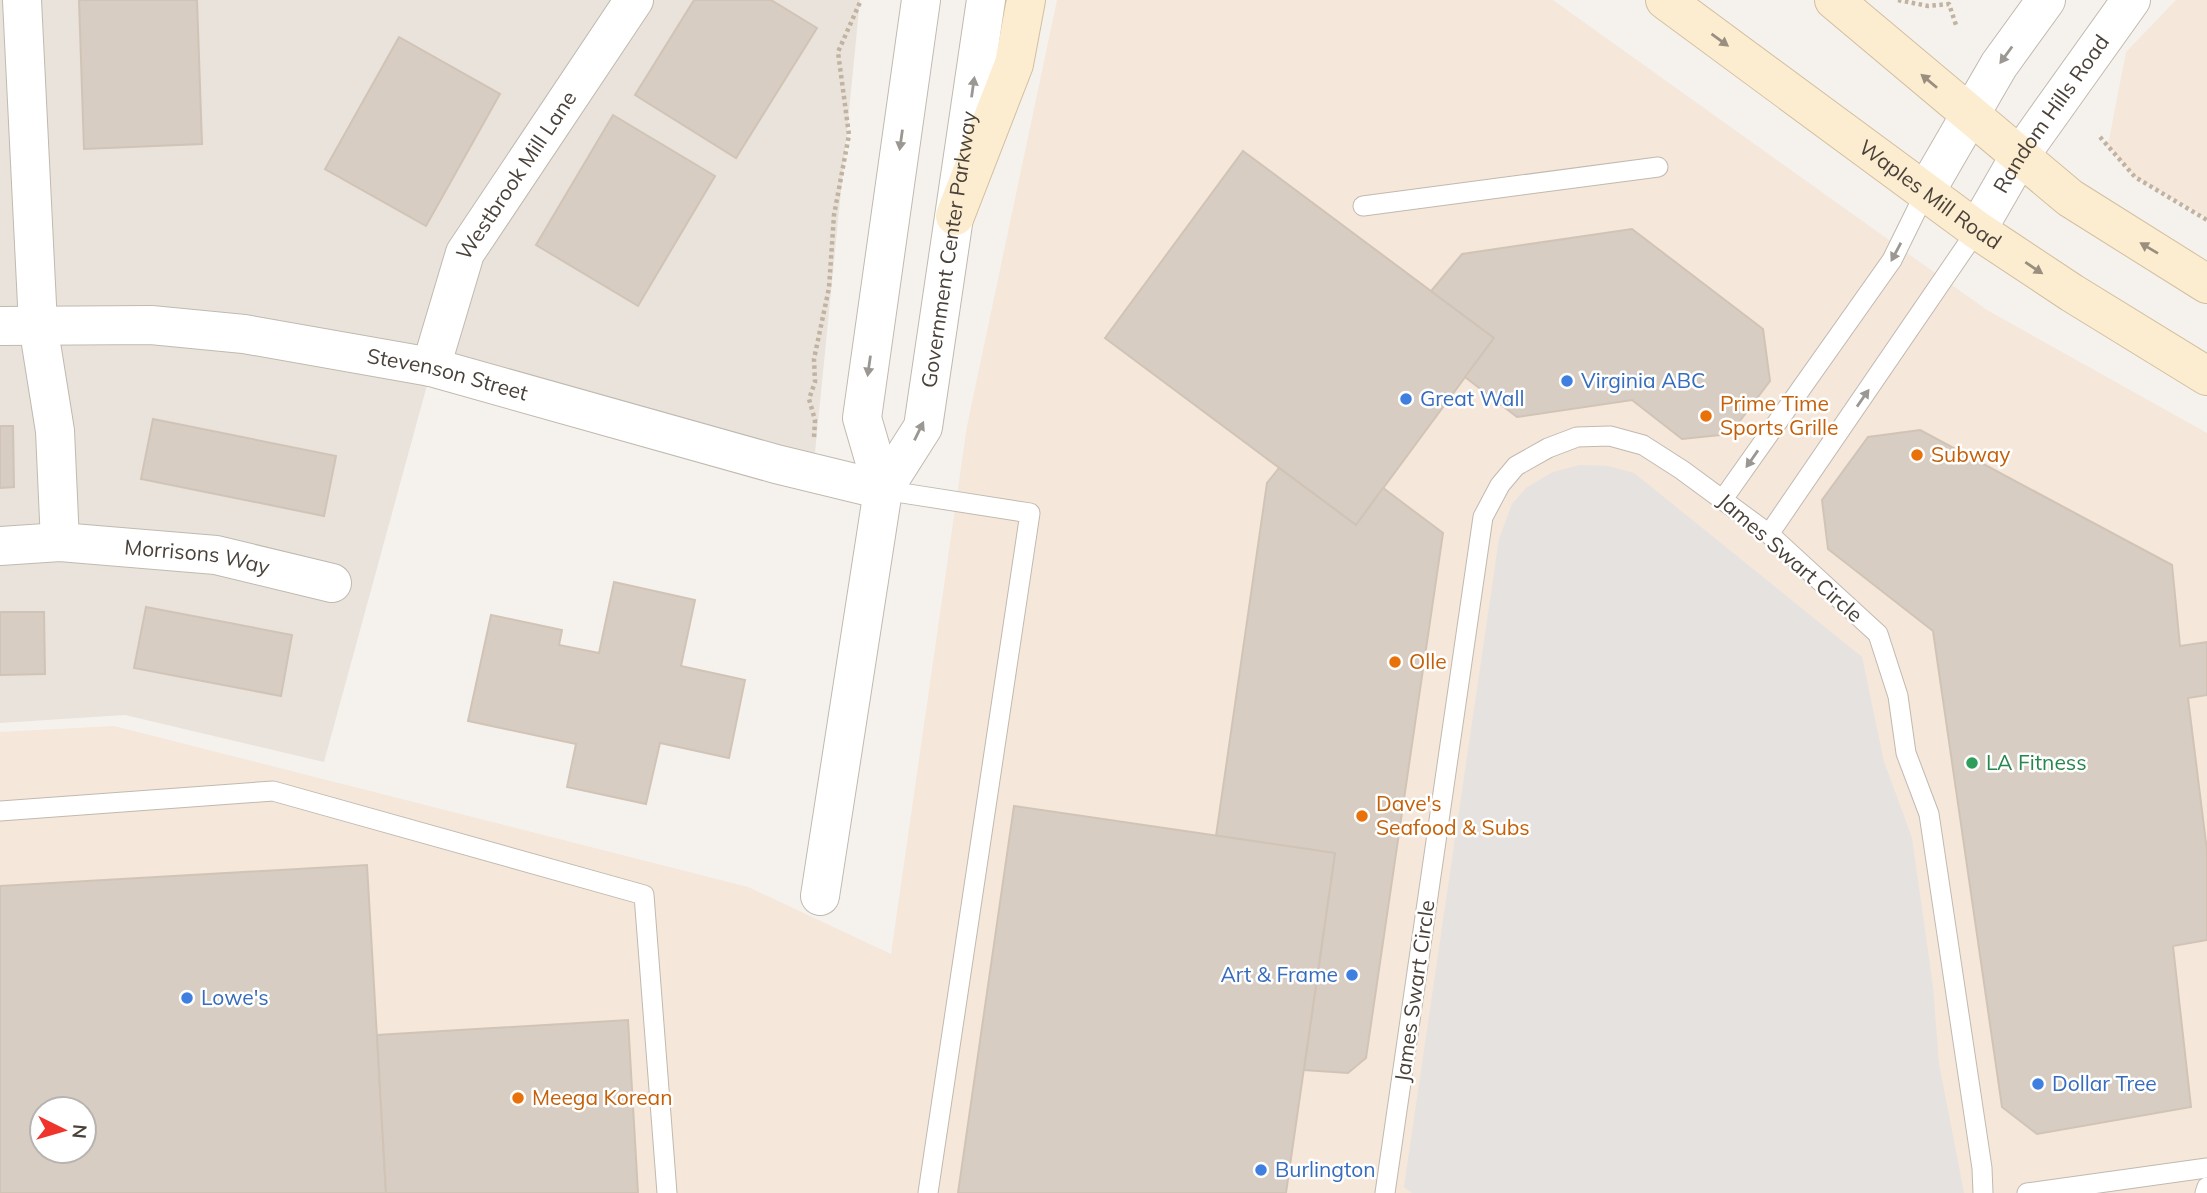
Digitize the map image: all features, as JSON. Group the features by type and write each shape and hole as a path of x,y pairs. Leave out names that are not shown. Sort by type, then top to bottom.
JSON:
{"main road":[{"path":"954,216 1014,64 1026,0"},
{"name":"Waples Mill Road","path":"1665,0 1977,230 2071,293 2207,376"},
{"path":"1834,0 2070,198 2207,284"}],"street":[{"path":"22,0 38,325 55,431 60,542"},
{"name":"Westbrook Mill Lane","path":"431,367 465,253 634,0"},
{"name":"Government Center Parkway","path":"883,490 862,418 921,0"},
{"name":"Government Center Parkway","path":"820,896 883,490 923,427 986,0"},
{"path":"1926,191 1999,65 2046,0"},
{"name":"Random Hills Road","path":"1977,230 2019,157 2131,0"},
{"name":"Stevenson Street","path":"0,326 151,325 244,334 431,367 883,490"},
{"name":"Morrisons Way","path":"0,546 60,542 216,555 332,583"}],"lane":[{"path":"1363,206 1658,167"},
{"path":"1723,499 1892,260 1926,191"},
{"path":"1769,534 1943,284 1977,230"},
{"name":"James Swart Circle","path":"1385,1193 1483,517 1500,485 1516,467 1548,448 1577,437 1610,436 1643,445 1723,499 1769,534 1878,634 1898,696 1906,753 1929,814 1980,1155 1983,1193"},
{"path":"883,490 1030,513 928,1193"},
{"path":"0,811 273,791 644,895 667,1193"},
{"path":"2026,1193 2207,1168"},
{"path":"2205,1193 2207,1187"}],"path":[{"path":"813,473 815,421 809,399 815,382 814,359 829,288 834,215 849,135 838,52 861,0"},
{"path":"1898,0 1928,6 1950,4 1956,28"},
{"path":"2100,137 2135,177 2207,220"}],"shaded area":[{"path":"0,0 860,0 813,473 432,367 324,762 125,715 0,723"},
{"path":"1057,0 1553,0 1987,310 2207,433 2207,1193 0,1193 0,732 114,726 748,887 891,954 967,426"},
{"path":"2176,0 2207,0 2207,218 2135,177 2108,145 2126,52"},
{"path":"1580,465 1608,466 1634,473 1862,657 1884,762 1912,838 1933,987 1939,1064 1964,1193 1412,1193 1404,1187 1499,539 1512,504 1526,488 1553,472"}],"building":[{"path":"79,0 197,0 202,144 84,149"},
{"path":"694,0 771,0 817,28 736,158 635,95"},
{"path":"399,37 500,94 426,226 325,169"},
{"path":"613,115 715,176 638,306 536,245"},
{"path":"1243,151 1494,338 1356,525 1105,338"},
{"path":"1632,229 1763,329 1770,381 1730,434 1682,439 1632,400 1517,417 1465,377 1494,338 1431,291 1462,254"},
{"path":"153,419 336,456 324,516 141,479"},
{"path":"0,426 13,426 14,487 0,488"},
{"path":"1920,430 2172,565 2180,646 2207,642 2207,695 2188,698 2207,851 2207,940 2173,946 2191,1107 2037,1134 2002,1107 1933,631 1828,549 1822,500 1868,437"},
{"path":"1279,468 1356,525 1383,488 1443,533 1366,1058 1348,1073 1304,1070 1335,853 1216,836 1267,483"},
{"path":"614,582 695,600 681,666 745,680 729,758 660,743 646,804 567,787 576,744 468,721 491,615 562,630 559,645 599,653"},
{"path":"146,607 292,635 281,696 134,668"},
{"path":"0,612 44,612 45,674 0,675"},
{"path":"1014,806 1335,853 1286,1193 958,1193"},
{"name":"Lowe's","path":"367,865 386,1193 0,1193 0,886"},
{"path":"628,1020 638,1193 386,1193 377,1035"}],"place":[{"name":"Virginia ABC","path":"1567,381"},
{"name":"Great Wall","path":"1406,399"},
{"name":"Prime Time Sports Grille","path":"1706,416"},
{"name":"Subway","path":"1917,455"},
{"name":"Olle","path":"1395,662"},
{"name":"LA Fitness","path":"1972,763"},
{"name":"Dave's Seafood & Subs","path":"1362,816"},
{"name":"Art & Frame","path":"1352,975"},
{"name":"Lowe's","path":"187,998"},
{"name":"Dollar Tree","path":"2038,1084"},
{"name":"Meega Korean","path":"518,1098"},
{"name":"Burlington","path":"1261,1170"}]}
